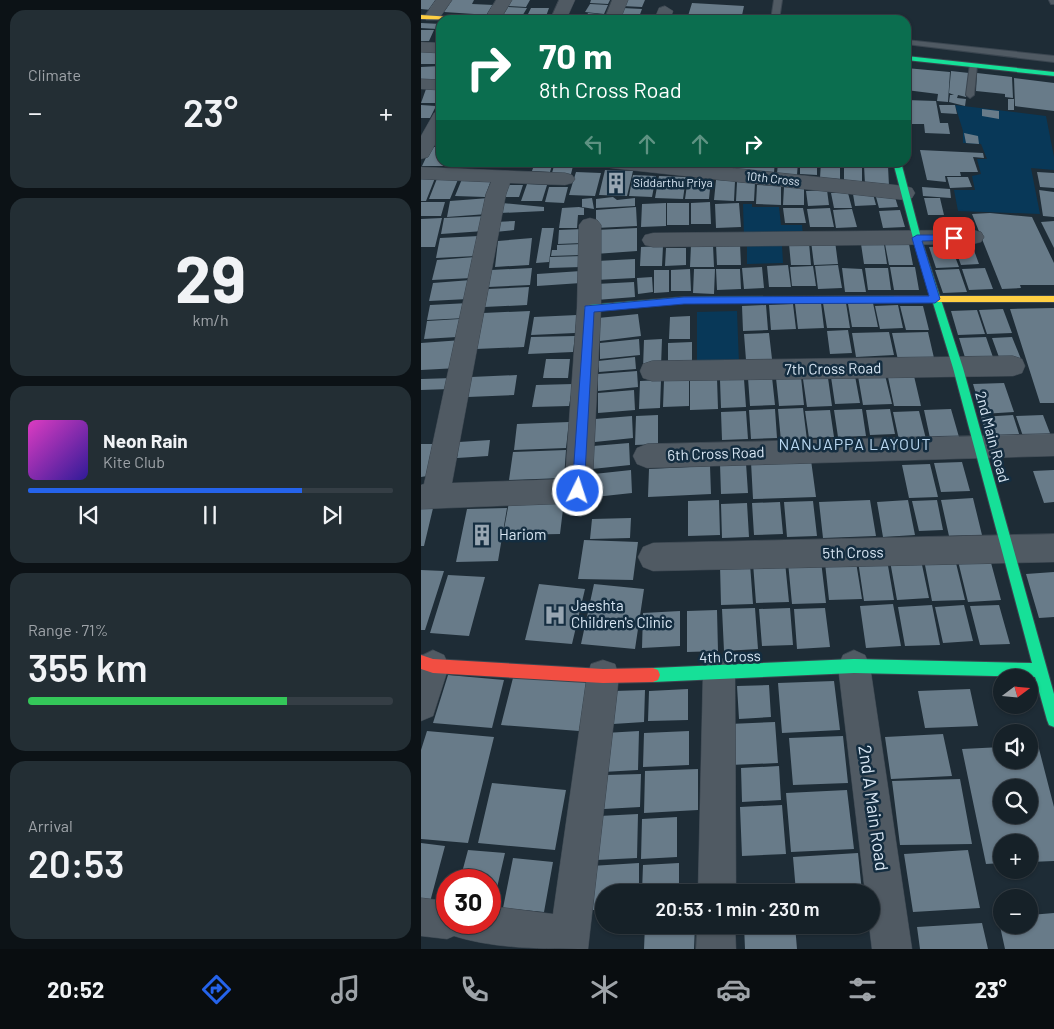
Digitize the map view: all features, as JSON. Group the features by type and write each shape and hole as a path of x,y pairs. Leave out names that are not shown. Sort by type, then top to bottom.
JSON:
{"street":[{"path":"427,17 444,0"},
{"path":"495,15 504,0"},
{"path":"560,15 567,0"},
{"path":"614,15 620,0"},
{"path":"421,47 436,48"},
{"path":"911,59 1054,74"},
{"path":"421,84 436,85"},
{"path":"421,153 435,124"},
{"name":"10th Cross","path":"658,167 905,193"},
{"name":"2nd Main Road","path":"898,167 935,299 958,368 1054,720"},
{"path":"421,173 565,179"},
{"path":"503,176 496,194 429,496 578,491 589,308 590,225"},
{"path":"653,240 973,237"},
{"path":"589,308 684,300 1054,299"},
{"name":"7th Cross Road","path":"652,371 1013,366"},
{"name":"6th Cross Road","path":"647,456 1054,445"},
{"name":"5th Cross","path":"653,557 1054,548"},
{"path":"421,704 427,664"},
{"name":"4th Cross","path":"427,664 603,676 719,674 855,666 1040,670"},
{"name":"2nd A Main Road","path":"855,666 892,949"},
{"path":"717,884 719,674"},
{"path":"501,929 569,942 603,676"},
{"path":"421,917 436,919"},
{"path":"716,934 716,949"}],"lane":[{"path":"776,15 778,0"},
{"path":"911,43 1054,59"},
{"path":"970,95 973,66"}],"shaded area":[{"path":"955,105 1046,116 1054,157 1054,170 1031,168 1040,214 958,211 954,190 975,190 972,176 981,174 977,159 987,159 981,144 963,143 963,131"},
{"path":"743,204 752,204 752,207 779,207 781,225 802,225 803,236 744,237"},
{"path":"747,245 782,245 783,263 747,264"},
{"path":"737,311 739,364 697,365 697,312"}],"building":[{"path":"421,0 437,0 431,10 421,9"},
{"path":"452,0 474,0 472,4 494,5 489,15 444,12"},
{"path":"510,0 530,0 526,7 507,6"},
{"path":"591,0 610,0 608,4 590,3"},
{"path":"625,0 645,0 642,7 622,6"},
{"path":"692,3 744,6 742,15 688,15"},
{"path":"590,4 608,5 604,14 585,12"},
{"path":"508,7 527,8 523,15 503,15"},
{"path":"531,8 549,8 546,15 528,15"},
{"path":"623,8 642,9 640,15 619,15"},
{"path":"588,13 607,15 587,15"},
{"path":"421,23 436,24 436,29 421,28"},
{"path":"421,30 434,30 429,41 421,41"},
{"path":"421,52 436,52 436,64 421,64"},
{"path":"436,66 436,80 421,79 421,67"},
{"path":"911,68 950,72 948,102 937,101 938,94 911,91"},
{"path":"951,71 969,73 966,97 958,95 957,98 966,99 965,106 949,102 950,95 954,95 949,93"},
{"path":"977,73 1012,77 1013,98 1005,97 1005,94 976,91"},
{"path":"1014,78 1054,83 1054,111 1015,106"},
{"path":"426,89 436,89 436,103 421,103"},
{"path":"1008,99 1014,99 1014,110 1008,110"},
{"path":"911,100 936,101 940,123 948,123 950,134 925,133 924,124 911,124"},
{"path":"421,105 436,106 430,118 421,118"},
{"path":"939,105 955,105 957,114 941,113"},
{"path":"982,109 999,111 999,119 982,116"},
{"path":"964,133 978,136 979,144 966,143"},
{"path":"431,147 436,147 436,166 422,166"},
{"path":"920,150 983,153 984,158 973,157 978,172 960,172 961,176 945,176 946,182 927,180"},
{"path":"512,167 530,167 530,168"},
{"path":"533,167 552,167 550,172 532,171"},
{"path":"554,167 573,167 571,174 552,173"},
{"path":"734,167 774,167 774,172 734,170"},
{"path":"778,167 798,167 797,175 777,174"},
{"path":"800,167 817,167 817,175 800,174"},
{"path":"821,167 840,167 840,179 820,178"},
{"path":"844,167 862,167 862,183 844,182"},
{"path":"864,167 888,167 889,186 865,184"},
{"name":"Siddarthu Priya","path":"605,170 633,171 627,196 599,195"},
{"path":"576,172 601,173 595,196 569,195"},
{"path":"1037,172 1054,173 1054,188 1040,187"},
{"path":"633,175 656,176 652,197 629,196"},
{"path":"438,176 459,177 450,199 429,199"},
{"path":"659,176 686,177 683,199 655,198"},
{"path":"947,177 968,177 972,187 950,188"},
{"path":"421,178 435,178 426,201 421,201"},
{"path":"688,178 711,179 709,199 685,199"},
{"path":"462,179 491,180 485,197 455,196"},
{"path":"716,180 735,181 734,201 714,200"},
{"path":"737,182 755,183 754,201 736,201"},
{"path":"527,184 547,185 542,201 521,201"},
{"path":"506,185 523,185 519,197 502,197"},
{"path":"757,185 781,186 781,205 756,204"},
{"path":"549,187 568,187 564,203 545,202"},
{"path":"784,187 804,188 804,205 783,205"},
{"path":"922,187 950,189 951,198 923,196"},
{"path":"827,190 829,205 808,206 806,191"},
{"path":"1039,190 1054,192 1054,217 1043,216"},
{"path":"831,193 848,193 852,208 834,208"},
{"path":"853,194 873,194 876,205 855,206"},
{"path":"613,197 617,200 635,198 635,206 596,208 596,199"},
{"path":"876,197 895,197 898,207 879,208"},
{"path":"489,198 487,214 447,217 450,201"},
{"path":"592,198 594,209 582,207 582,199"},
{"path":"924,198 940,198 944,215 928,215"},
{"path":"421,202 445,202 441,216 421,216"},
{"path":"710,202 711,224 691,224 691,203"},
{"path":"502,203 544,207 544,211 500,213"},
{"path":"666,203 666,226 641,227 642,204"},
{"path":"667,203 689,203 689,225 667,225"},
{"path":"739,203 741,227 716,228 715,204"},
{"path":"636,207 637,226 596,228 596,210"},
{"path":"562,208 584,208 584,215 578,215 577,228 559,228"},
{"path":"783,208 803,208 806,223 785,223"},
{"path":"830,208 834,227 810,227 807,209"},
{"path":"852,209 857,227 836,228 833,210"},
{"path":"900,210 905,227 883,228 879,211"},
{"path":"990,213 1032,217 1054,263 1054,285 1020,285 1021,288 1002,289 972,214"},
{"path":"487,216 484,231 441,234 444,218"},
{"path":"442,218 435,247 421,247 421,219"},
{"path":"954,219 969,219 974,234 958,234"},
{"path":"515,221 514,230 495,232 496,222"},
{"path":"1054,221 1054,248 1041,222"},
{"path":"542,228 554,228 549,262 536,263"},
{"path":"637,228 637,251 595,254 596,230"},
{"path":"584,229 583,243 558,244 559,230"},
{"path":"479,236 476,256 436,258 440,238"},
{"path":"532,238 529,265 495,267 498,241"},
{"path":"811,241 835,241 838,264 814,265"},
{"path":"809,243 811,265 791,265 789,244"},
{"path":"582,244 581,255 551,256 552,250 557,250 557,245"},
{"path":"716,244 740,244 741,265 717,265"},
{"path":"861,244 884,244 887,264 864,264"},
{"path":"885,244 909,244 913,265 889,265"},
{"path":"691,245 713,245 714,267 690,267"},
{"path":"972,245 979,264 961,265 954,246"},
{"path":"663,246 662,266 640,266 641,247"},
{"path":"951,246 959,267 936,268 929,247"},
{"path":"666,248 686,248 686,265 665,266"},
{"path":"582,256 581,267 549,268 550,257"},
{"path":"475,257 472,278 432,280 437,260"},
{"path":"635,259 635,278 596,280 597,261"},
{"path":"788,265 791,287 769,287 767,266"},
{"path":"838,265 842,288 818,289 815,266"},
{"path":"813,266 816,286 792,286 790,267"},
{"path":"762,267 764,288 744,289 742,268"},
{"path":"890,267 915,267 919,290 894,290"},
{"path":"532,268 530,285 488,287 491,270"},
{"path":"842,268 862,269 866,292 845,292"},
{"path":"865,268 888,268 891,290 868,290"},
{"path":"985,268 993,289 969,290 962,269"},
{"path":"690,269 691,291 671,291 671,270"},
{"path":"694,269 715,269 714,294 693,293"},
{"path":"716,269 740,269 741,289 717,290"},
{"path":"959,269 967,292 943,293 935,270"},
{"path":"654,270 669,270 669,292 654,293"},
{"path":"581,271 581,283 537,286 537,274"},
{"path":"652,277 653,292 638,294 637,278"},
{"path":"471,280 468,299 429,301 433,283"},
{"path":"634,282 635,297 596,300 596,284"},
{"path":"529,287 527,305 484,307 487,289"},
{"path":"469,303 466,318 427,320 430,305"},
{"path":"821,303 824,328 798,329 795,304"},
{"path":"823,303 846,303 850,328 827,328"},
{"path":"873,303 878,327 852,327 848,304"},
{"path":"793,304 796,329 771,330 769,305"},
{"path":"766,305 768,330 743,331 742,306"},
{"path":"898,305 903,328 880,329 875,306"},
{"path":"900,306 923,306 929,330 906,330"},
{"path":"1054,308 1054,403 1040,403 1010,309"},
{"path":"1003,309 1012,333 987,334 979,310"},
{"path":"977,310 985,334 958,335 951,311"},
{"path":"530,311 524,347 476,349 483,313"},
{"path":"638,314 641,336 600,341 598,318"},
{"path":"577,315 575,333 531,335 534,317"},
{"path":"690,316 690,339 669,339 670,317"},
{"path":"460,319 457,337 424,339 427,321"},
{"path":"848,330 852,353 830,354 827,331"},
{"path":"889,332 894,355 856,357 852,333"},
{"path":"928,332 934,358 898,360 892,333"},
{"path":"769,333 772,359 746,360 744,334"},
{"path":"575,336 573,352 528,354 531,337"},
{"path":"986,337 995,363 967,364 959,338"},
{"path":"1012,337 1021,359 1000,360 992,338"},
{"path":"639,339 640,355 600,359 600,343"},
{"path":"662,339 661,367 643,368 644,340"},
{"path":"462,340 458,368 421,370 421,343"},
{"path":"692,342 692,368 668,369 668,343"},
{"path":"635,357 636,369 599,372 598,361"},
{"path":"546,359 570,359 568,378 543,378"},
{"path":"637,371 638,387 598,391 598,374"},
{"path":"517,375 514,395 468,397 471,377"},
{"path":"885,375 892,404 863,405 858,376"},
{"path":"855,376 860,403 835,404 831,377"},
{"path":"914,376 921,406 894,406 888,377"},
{"path":"772,377 775,405 750,406 748,378"},
{"path":"801,377 804,405 779,406 776,378"},
{"path":"453,378 450,389 421,390 421,379"},
{"path":"717,378 718,409 690,410 690,379"},
{"path":"828,378 832,406 807,407 803,379"},
{"path":"689,379 689,406 663,407 664,380"},
{"path":"744,379 746,407 721,408 720,380"},
{"path":"661,380 660,408 639,409 640,381"},
{"path":"1004,383 1014,412 982,414 973,384"},
{"path":"573,384 569,406 532,407 536,385"},
{"path":"634,390 635,410 598,413 598,393"},
{"path":"803,408 807,440 781,441 778,409"},
{"path":"775,409 777,438 751,439 749,410"},
{"path":"862,409 866,436 838,437 834,410"},
{"path":"890,409 895,434 870,435 866,410"},
{"path":"951,409 959,437 930,438 924,410"},
{"path":"830,410 834,437 809,438 805,411"},
{"path":"746,411 748,439 722,440 721,412"},
{"path":"919,411 926,439 899,440 893,412"},
{"path":"658,415 658,444 635,445 636,416"},
{"path":"1013,415 1022,443 989,444 981,417"},
{"path":"1043,415 1053,441 1025,442 1016,416"},
{"path":"632,416 633,438 595,442 595,419"},
{"path":"569,422 566,448 514,450 517,424"},
{"path":"490,440 488,456 457,458 459,442"},
{"path":"629,443 630,465 592,469 593,446"},
{"path":"421,444 434,444 427,476 421,477"},
{"path":"566,450 564,478 509,480 513,452"},
{"path":"811,460 816,497 753,499 751,462"},
{"path":"962,462 970,491 941,492 934,463"},
{"path":"746,463 748,493 721,494 720,464"},
{"path":"930,464 938,497 909,498 902,465"},
{"path":"710,466 711,494 648,497 649,469"},
{"path":"631,470 632,493 595,497 594,474"},
{"path":"1054,470 1054,502 1044,503 1033,471"},
{"path":"973,498 982,535 949,536 941,500"},
{"path":"719,500 720,535 688,536 688,501"},
{"path":"870,500 876,536 823,538 819,502"},
{"path":"908,500 915,535 883,537 877,502"},
{"path":"937,500 943,530 919,531 912,501"},
{"path":"564,501 560,534 503,535 509,502"},
{"path":"813,501 817,536 787,537 784,502"},
{"path":"780,502 783,534 754,535 752,503"},
{"path":"747,503 749,537 722,538 721,504"},
{"path":"421,504 434,504 424,546 421,546"},
{"name":"Hariom","path":"507,508 498,561 456,562 467,509"},
{"path":"631,518 630,538 590,539 592,519"},
{"path":"584,540 638,542 633,580 578,579"},
{"path":"955,559 965,600 932,601 924,560"},
{"path":"990,559 1001,600 968,602 958,561"},
{"path":"887,560 894,600 864,601 858,561"},
{"path":"921,560 929,598 897,600 890,561"},
{"path":"821,561 826,603 792,604 788,562"},
{"path":"785,562 789,602 756,603 753,563"},
{"path":"856,562 862,599 829,600 825,563"},
{"path":"750,564 753,604 721,605 720,565"},
{"path":"421,570 444,571 425,630 421,630"},
{"path":"1054,572 1054,617 1039,618 1026,574"},
{"path":"448,575 485,577 469,636 430,633"},
{"path":"539,584 585,589 572,644 525,640"},
{"path":"594,584 644,589 635,649 581,644"},
{"path":"893,604 901,646 866,648 860,606"},
{"path":"932,605 940,645 905,646 898,607"},
{"path":"964,605 973,641 943,643 935,607"},
{"path":"999,605 1010,644 980,645 970,606"},
{"path":"755,608 758,649 724,651 722,609"},
{"path":"790,608 793,645 762,646 759,609"},
{"path":"825,608 830,647 797,649 794,609"},
{"path":"717,610 718,651 687,652 687,611"},
{"path":"680,611 680,646 642,648 643,613"},
{"path":"514,674 589,680 579,731 501,725"},
{"path":"448,675 504,680 492,728 433,723"},
{"path":"834,681 840,730 782,733 778,683"},
{"path":"769,685 771,717 739,719 737,686"},
{"path":"688,689 688,720 648,721 649,691"},
{"path":"970,689 978,726 925,728 918,691"},
{"path":"645,690 644,722 613,724 614,691"},
{"path":"775,722 778,763 730,765 729,724"},
{"path":"427,731 494,737 468,843 421,839 421,750"},
{"path":"639,731 638,770 603,772 605,733"},
{"path":"689,731 689,765 643,767 644,733"},
{"path":"943,734 952,776 891,779 885,737"},
{"path":"843,736 848,783 793,785 789,738"},
{"path":"1038,745 1054,807 1054,861 1038,862 1038,834 993,834 993,864 986,864 962,749 993,747 993,769 1038,769"},
{"path":"779,766 781,800 742,802 741,768"},
{"path":"698,769 698,810 644,813 645,771"},
{"path":"641,774 640,807 604,809 606,775"},
{"path":"960,779 972,844 900,845 892,781"},
{"path":"492,783 566,790 555,850 478,843"},
{"path":"847,790 854,849 791,852 786,793"},
{"path":"782,805 786,854 742,856 740,807"},
{"path":"638,814 637,858 596,860 599,816"},
{"path":"677,817 677,857 641,859 642,819"},
{"path":"421,843 445,846 439,869 436,869 436,880 430,902 421,902"},
{"path":"468,850 505,853 501,870 463,869"},
{"path":"968,850 980,908 913,912 904,854"},
{"path":"858,853 861,884 795,884 793,857"},
{"path":"513,858 553,862 544,912 503,908"},
{"path":"639,863 639,884 595,884 595,910 588,910 591,866"},
{"path":"679,863 679,884 642,884 643,865"},
{"path":"1054,913 1054,949 1005,949 1002,934 1038,934 1038,914"},
{"path":"982,923 988,949 920,949 917,927"},
{"path":"645,934 695,934 694,949 644,949"},
{"path":"744,934 796,934 797,949 745,949"}],"traffic: fast":[{"path":"911,59 1054,74"},
{"path":"898,167 917,238 958,368 1054,720"},
{"path":"589,308 684,300 895,299"},
{"path":"653,675 854,666 1040,670"}],"traffic: slow":[{"path":"421,17 436,18"},
{"path":"895,299 1054,299"}],"traffic: jam":[{"path":"421,662 433,666 603,676 653,675"}],"place":[{"name":"Siddarthu Priya","path":"616,183"},
{"name":"Hariom","path":"482,535"},
{"name":"Jaeshta Children's Clinic","path":"555,615"}],"district":[{"name":"NANJAPPA LAYOUT","path":"855,444"}],"route":[{"path":"578,491 589,308 684,300 935,299 917,238 954,238"}]}
